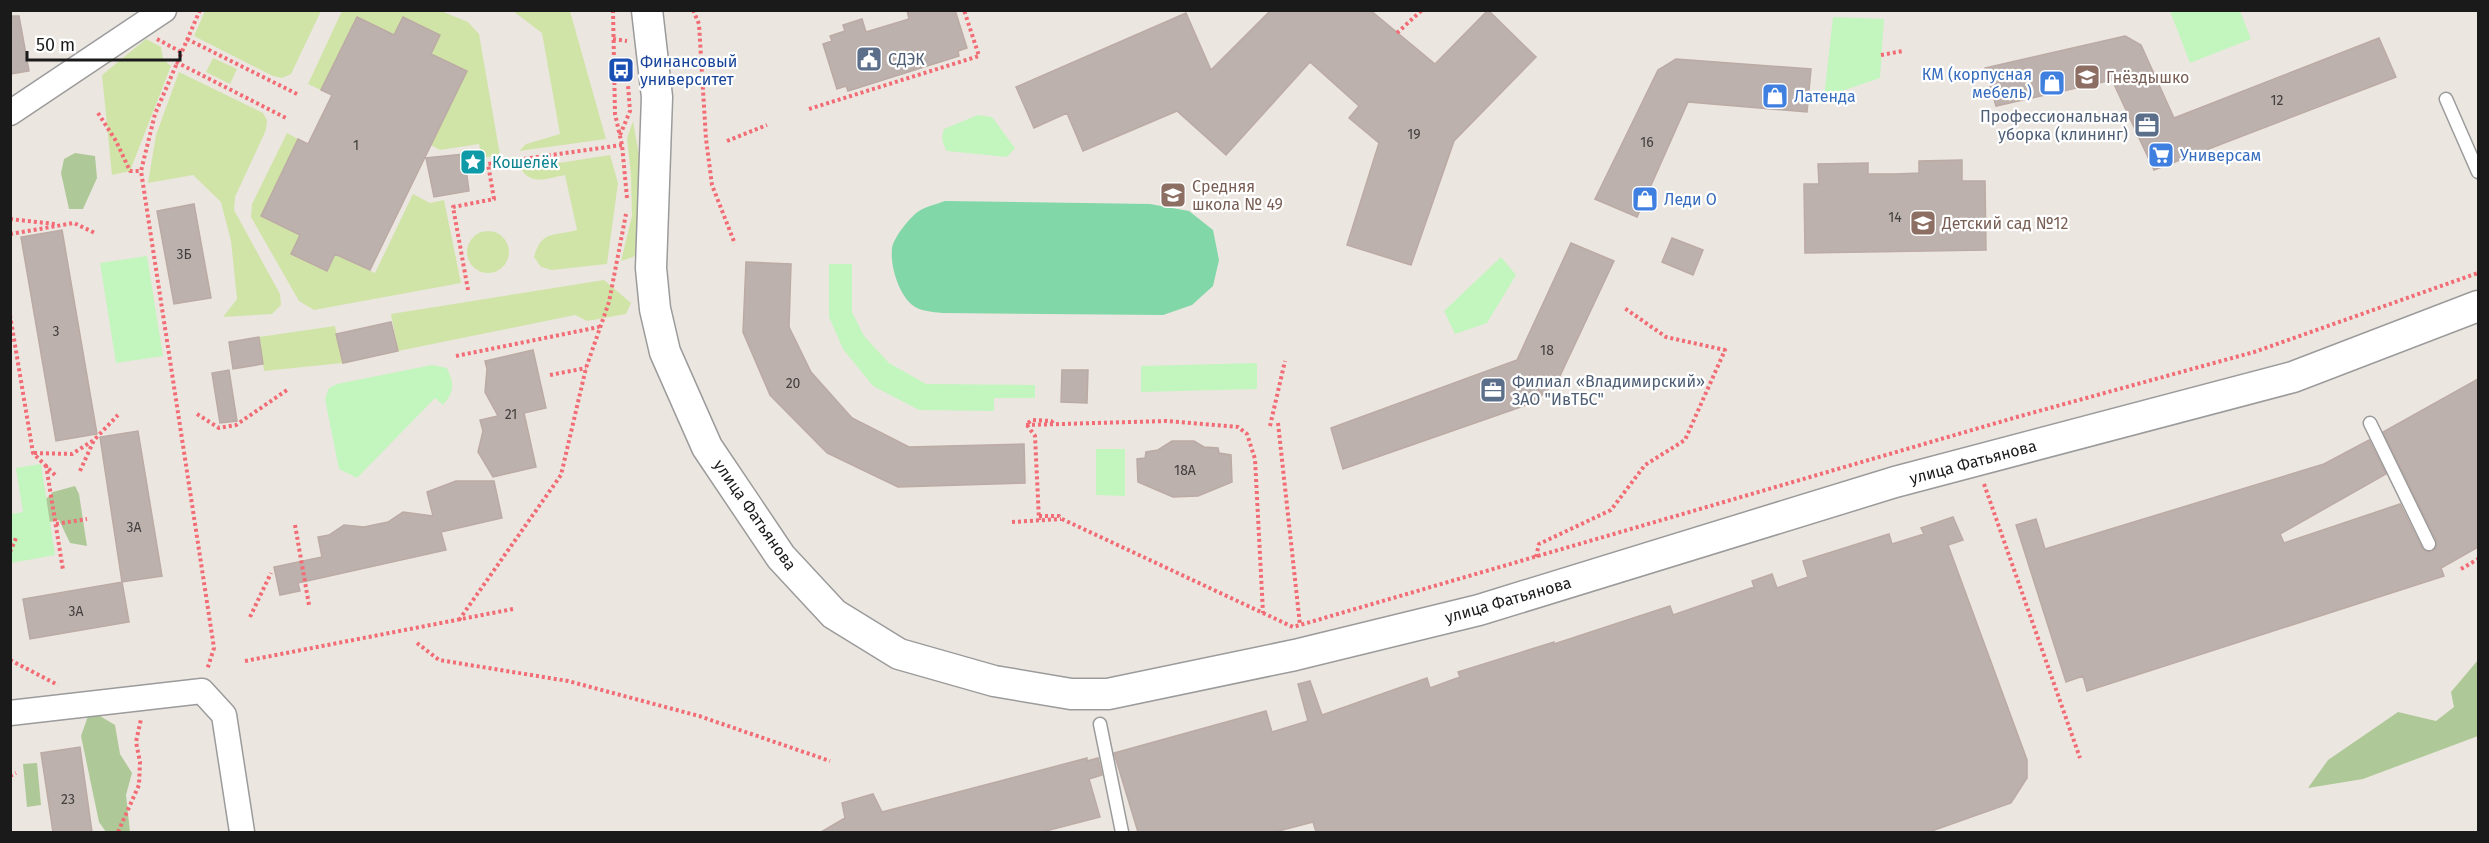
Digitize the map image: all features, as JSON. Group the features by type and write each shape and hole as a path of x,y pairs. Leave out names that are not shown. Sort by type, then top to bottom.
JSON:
{"street":[{"path":"10,114 164,10"},
{"name":"улица Фатьянова","path":"647,10 657,97 651,268 655,309 665,352 707,447 781,557 834,614 899,654 994,681 1071,694 1108,694 1295,655 1468,613 1895,482 2293,378 2478,306"},
{"path":"10,713 202,691 224,715 242,832"}],"lane":[{"path":"2446,99 2478,172"},
{"path":"2370,423 2429,544"},
{"path":"1100,724 1122,832"}],"path":[{"path":"200,10 155,114 141,171 214,648 202,691"},
{"path":"459,620 561,475 586,368 609,302 628,209 622,145 615,114 613,10"},
{"path":"693,10 699,24 706,139 712,185 735,244"},
{"path":"809,109 979,56 964,10"},
{"path":"1398,33 1422,10"},
{"path":"614,39 627,41 626,31"},
{"path":"187,39 297,94"},
{"path":"1881,56 1903,51"},
{"path":"176,62 286,118"},
{"path":"620,136 630,111 628,76"},
{"path":"98,113 116,141 130,171 141,171"},
{"path":"727,141 767,125"},
{"path":"468,290 453,207 494,199 488,164 622,145"},
{"path":"10,219 62,225"},
{"path":"10,234 74,223 95,233"},
{"path":"1012,522 1059,516 1293,627 2006,420 2254,352 2478,273"},
{"path":"1535,558 1539,544 1611,510 1645,465 1685,440 1725,350 1666,337 1623,307"},
{"path":"10,315 33,453 56,476"},
{"path":"456,356 600,327"},
{"path":"1270,426 1285,361"},
{"path":"550,375 586,368"},
{"path":"197,414 219,428 236,425 287,390"},
{"path":"33,453 72,454 94,440 118,415"},
{"path":"1039,518 1035,436 1026,425 1166,421 1238,427 1247,434 1255,459 1263,613"},
{"path":"1278,423 1300,625"},
{"path":"80,471 94,440"},
{"path":"1976,461 2080,758"},
{"path":"46,464 63,570"},
{"path":"56,524 87,519"},
{"path":"295,525 309,605"},
{"path":"10,552 16,538"},
{"path":"2461,569 2478,559"},
{"path":"250,617 271,573"},
{"path":"245,660 513,609"},
{"path":"417,643 439,660 568,681 699,716 830,761"},
{"path":"10,660 66,690"},
{"path":"118,832 139,785 140,762 136,742 140,721 149,697"},
{"path":"10,776 16,773"}],"green space":[{"path":"205,10 321,11 291,74 282,78 273,76 194,36"},
{"path":"342,11 441,11 468,22 479,34 500,155 482,158 479,144 440,150 431,145 467,71 431,54 440,35 403,17 394,35 357,17 321,90 308,84"},
{"path":"513,11 570,11 606,139 519,151 526,144 560,134 542,33"},
{"path":"2170,11 2240,11 2251,39 2190,63"},
{"path":"1833,17 1884,19 1880,78 1824,97"},
{"path":"146,39 161,47 163,59 171,66 130,171 112,175 102,75"},
{"path":"213,58 237,69 230,84 206,72"},
{"path":"179,72 263,113 267,120 266,130 235,197 234,210 280,294 281,305 272,314 223,317 237,299 231,241 221,202 193,175 148,183 156,135"},
{"path":"978,115 992,117 1015,148 1007,157 947,151 942,140 944,129"},
{"path":"633,121 642,173 640,248 633,257 621,261 632,216 627,138"},
{"path":"287,133 298,139 261,216 300,235 327,271 335,254 375,273 413,194 430,203 444,200 461,283 314,310 299,301 251,217 252,204"},
{"path":"75,153 95,156 97,178 83,209 69,209 61,173 64,159"},
{"path":"610,155 618,183 607,264 552,270 541,267 534,257 541,242 550,236 577,230 565,175 541,180 530,178 521,169"},
{"path":"945,201 1150,204 1189,211 1213,230 1219,260 1213,286 1192,305 1163,315 942,313 922,310 911,304 902,293 892,262 893,243 915,214"},
{"path":"488,231 503,237 509,252 503,267 488,273 473,267 467,252 473,237"},
{"path":"147,256 163,356 116,363 100,263"},
{"path":"1501,257 1516,275 1487,323 1455,334 1444,311"},
{"path":"829,264 852,264 852,312 864,336 889,363 926,384 1035,385 1035,398 994,398 994,411 919,410 873,386 843,349 829,317"},
{"path":"604,280 631,303 626,314 587,321 575,315 398,351 391,314"},
{"path":"335,326 343,363 264,371 259,337"},
{"path":"1257,363 1257,389 1141,392 1141,366"},
{"path":"432,365 447,368 451,379 450,396 443,405 435,398 357,478 339,469 325,399 329,388 337,384"},
{"path":"1096,449 1125,449 1125,496 1096,495"},
{"path":"41,464 55,555 11,563 11,514 23,512 16,468"},
{"path":"75,486 79,494 87,546 70,543 59,520 40,524 33,512 53,492"},
{"path":"2478,660 2478,736 2363,779 2308,788 2328,760 2398,712 2436,721 2454,707 2451,692"},
{"path":"95,713 115,725 120,754 132,773 126,795 130,832 106,832 99,822 81,736 88,716"},
{"path":"37,763 41,805 27,807 23,764"}],"building":[{"path":"907,10 955,10 967,48 958,51 959,56 848,91 846,86 837,89 823,44 832,41 830,36 845,31 843,25 862,19 866,32 909,19"},
{"path":"1271,10 1370,10 1435,64 1488,10 1536,57 1454,141 1411,265 1347,245 1379,143 1349,118 1359,106 1310,62 1226,155 1177,111 1083,151 1067,113 1034,128 1016,87 1186,13 1211,70"},
{"path":"10,16 19,16 29,71 10,74"},
{"path":"357,17 394,35 403,17 440,35 431,54 467,71 370,270 335,254 327,271 291,254 300,235 261,216 298,139 308,144 332,95 321,90"},
{"path":"2125,36 2141,45 2174,118 2379,38 2396,77 2154,170 2112,80 1996,106 1985,68"},
{"path":"1676,59 1811,69 1807,112 1688,102 1637,217 1595,199 1658,70"},
{"path":"464,154 469,191 434,197 426,158"},
{"path":"1962,160 1962,181 1985,181 1986,250 1805,253 1804,184 1819,184 1818,164 1868,163 1868,174 1895,174 1919,173 1919,161"},
{"path":"194,204 211,298 174,304 157,211"},
{"path":"62,230 97,434 56,441 21,237"},
{"path":"1672,238 1703,250 1693,275 1662,262"},
{"path":"1571,243 1614,261 1559,378 1535,402 1343,469 1331,428 1517,360"},
{"path":"746,262 791,264 789,327 811,372 852,418 909,447 1024,444 1025,483 898,487 827,453 770,395 743,332"},
{"path":"391,322 398,351 343,363 336,334"},
{"path":"259,337 263,364 233,369 229,342"},
{"path":"533,350 546,408 524,413 536,467 493,477 478,452 483,431 480,420 498,416 485,392 487,369 485,361"},
{"path":"229,370 237,421 220,423 212,373"},
{"path":"1062,370 1088,370 1087,403 1061,402"},
{"path":"2478,379 2478,547 2441,568 2444,576 2087,691 2083,676 2066,682 2016,525 2036,519 2045,549 2324,464 2369,440 2386,474 2280,534 2284,543 2400,504 2422,548 2432,552 2436,548 2436,540 2383,432"},
{"path":"138,431 162,576 122,582 100,437"},
{"path":"1172,441 1194,441 1204,447 1218,448 1219,453 1231,455 1232,482 1198,496 1173,497 1138,482 1137,459 1145,458 1146,452 1158,450"},
{"path":"456,481 494,481 502,518 441,532 446,550 298,583 300,591 280,595 274,567 322,557 318,537 329,535 344,525 364,527 388,522 403,512 433,516 427,492"},
{"path":"1953,517 1963,540 1948,545 2027,760 2027,778 2011,803 1929,832 1316,832 1313,822 1275,832 1138,832 1114,753 1266,711 1272,732 1308,721 1298,684 1310,681 1322,715 1427,678 1430,688 1460,677 1458,672 1554,642 1554,644 1670,606 1673,615 1754,587 1752,581 1772,574 1777,588 1808,577 1803,561 1889,534 1892,544 1924,534 1921,528"},
{"path":"122,582 129,622 30,639 23,599"},
{"path":"80,747 92,832 53,832 41,753"},
{"path":"1087,758 1087,761 1098,758 1102,775 1089,779 1100,817 1042,832 821,832 845,818 842,803 873,794 882,812"}],"place":[{"name":"СДЭК","path":"869,59"},
{"name":"Финансовый университет","path":"621,70"},
{"name":"Гнёздышко","path":"2087,77"},
{"name":"КМ (корпусная мебель)","path":"2052,83"},
{"name":"Латенда","path":"1775,96"},
{"name":"Профессиональная уборка (клининг)","path":"2147,125"},
{"name":"Универсам","path":"2161,155"},
{"name":"Кошелёк","path":"473,162"},
{"name":"Средняя школа № 49","path":"1173,195"},
{"name":"Леди О","path":"1645,199"},
{"name":"Детский сад №12","path":"1923,223"},
{"name":"Филиал «Владимирский» ЗАО \"ИвТБС\"","path":"1493,390"}]}
